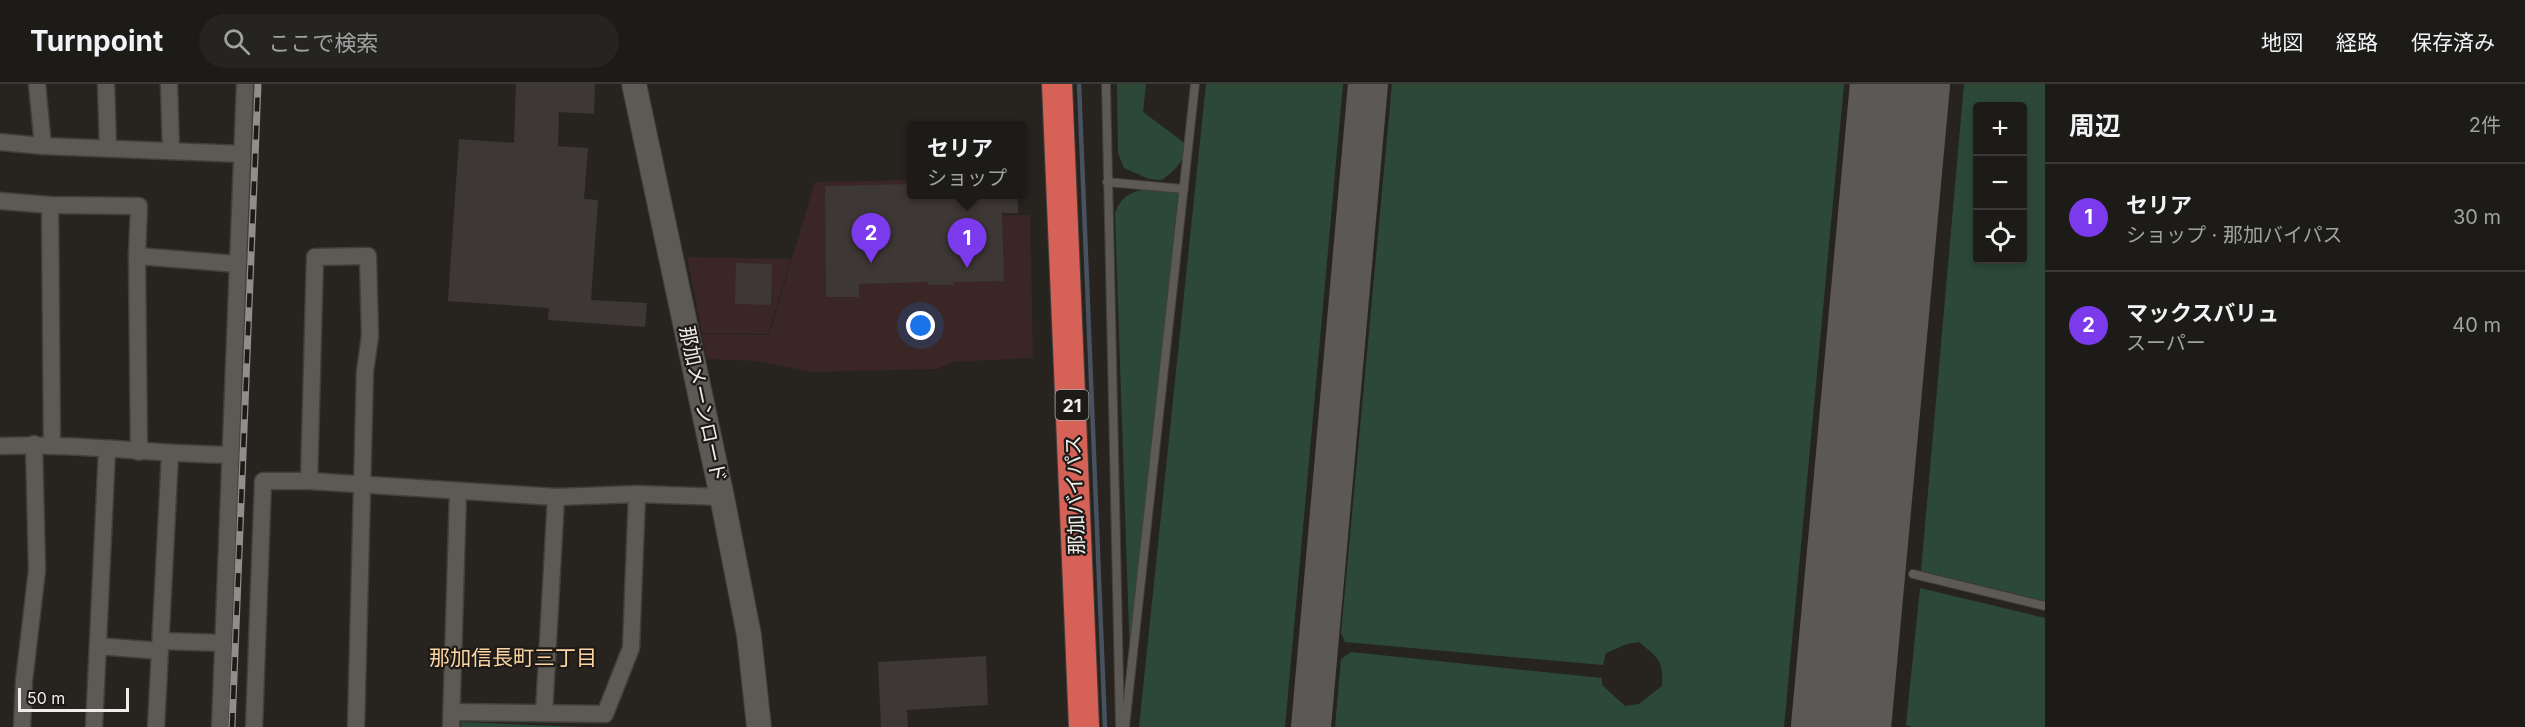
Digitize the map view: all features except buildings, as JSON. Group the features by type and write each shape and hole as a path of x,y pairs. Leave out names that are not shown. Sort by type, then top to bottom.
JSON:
{"highway":[{"name":"那加バイパス","path":"1038,84 1065,727"},
{"name":"那加バイパス","path":"1057,84 1084,727"}],"street":[{"path":"37,84 43,146"},
{"path":"106,84 108,148"},
{"path":"170,84 171,151"},
{"path":"220,727 245,84"},
{"name":"那加メーンロード","path":"634,84 749,635 759,727"},
{"path":"0,142 43,146 242,154"},
{"path":"0,201 50,205 139,206 137,256 139,452"},
{"path":"50,205 52,446"},
{"path":"137,256 238,264"},
{"path":"309,481 315,257 368,256 370,336 365,371 356,727"},
{"path":"0,446 34,444 170,454 229,455"},
{"path":"22,727 24,681 37,570 34,444"},
{"path":"94,727 107,450"},
{"path":"156,727 170,454"},
{"path":"254,727 263,481 309,481 556,497 637,494 722,497"},
{"path":"458,492 452,719 544,713 605,714 631,648 637,494"},
{"path":"544,713 556,497"},
{"path":"98,646 223,643"}],"lane":[{"path":"1106,84 1120,727"},
{"path":"1125,727 1195,84"},
{"path":"1107,182 1184,189"},
{"path":"1913,574 2045,606"}],"shaded area":[{"path":"907,180 907,199 958,199 959,216 1030,215 1033,358 951,362 937,369 812,372 758,361 707,359 701,334 769,335 815,182"},
{"path":"687,257 791,259 768,334 702,333"}],"green space":[{"path":"1117,84 1146,84 1143,112 1187,145 1178,165 1162,180 1149,179 1124,168 1118,153"},
{"path":"1206,84 1343,84 1285,727 1139,727"},
{"path":"1392,84 1844,84 1784,727 1335,727 1341,659 1351,652 1602,678 1602,685 1625,706 1639,704 1662,686 1661,665 1639,642 1627,644 1606,653 1603,665 1345,642 1341,633"},
{"path":"1964,84 2045,84 2045,601 1921,571"},
{"path":"1149,189 1178,193 1133,660 1130,660 1115,213 1120,202 1128,195"},
{"path":"1920,588 2045,618 2045,727 1912,727 1906,725"},
{"path":"461,722 582,727 461,727"}],"waterway":[{"path":"1079,84 1105,727"}],"taxiway":[{"path":"1311,727 1368,84"}],"runway":[{"path":"1841,727 1900,84"}],"railway":[{"path":"232,727 258,84"}],"place":[{"name":"マックスバリュ","path":"871,263"},
{"name":"セリア","path":"967,268"}],"district":[{"name":"那加信長町三丁目","path":"513,657"}]}
